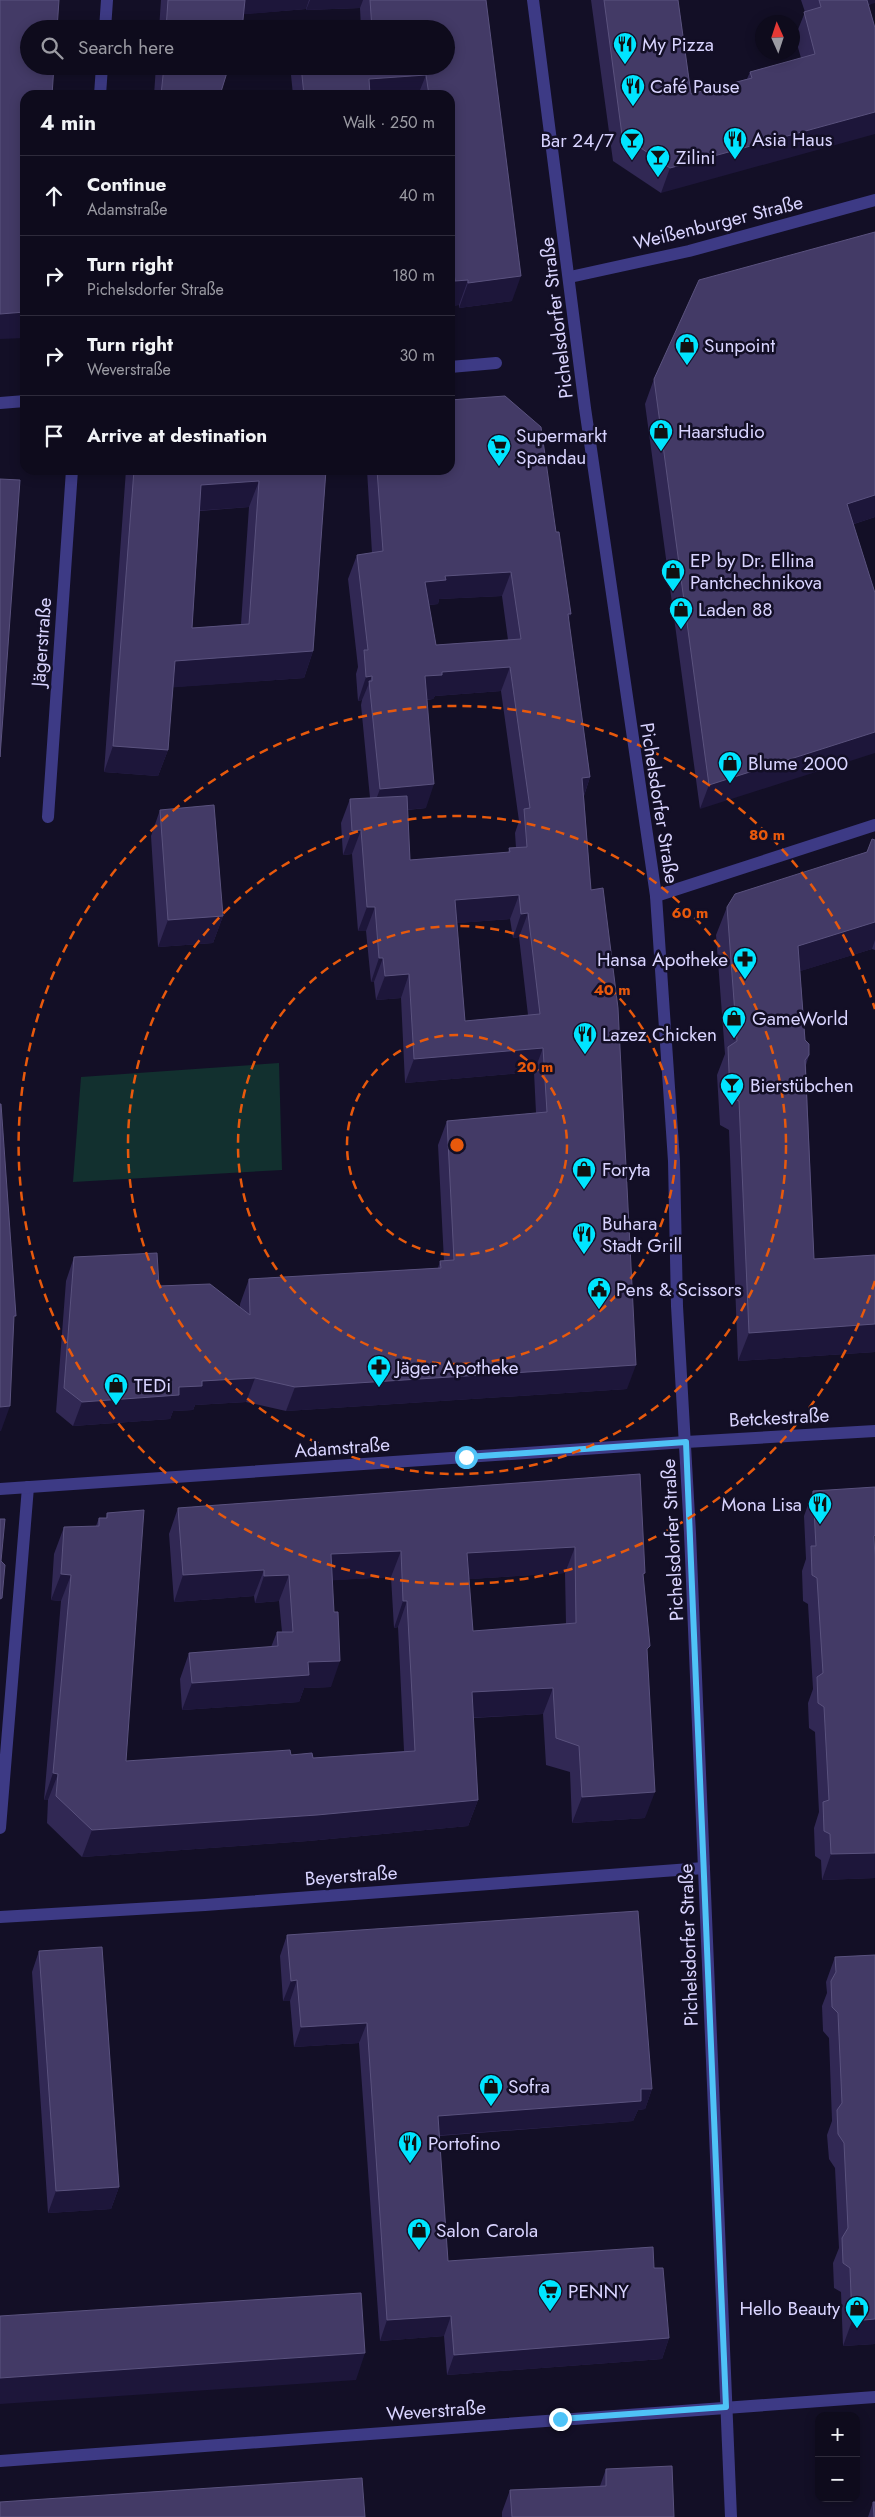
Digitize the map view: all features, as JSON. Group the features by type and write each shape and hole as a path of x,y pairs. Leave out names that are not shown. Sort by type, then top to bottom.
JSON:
{"street":[{"path":"106,20 107,0"},
{"name":"Pichelsdorfer Straße","path":"533,0 594,470 656,896 674,1161 677,1306 686,1442 731,2517"},
{"path":"100,90 101,75"},
{"name":"Weißenburger Straße","path":"570,276 689,251 875,200"},
{"path":"455,367 496,363"},
{"path":"0,403 20,401"},
{"name":"Jägerstraße","path":"48,818 72,475"},
{"path":"656,896 875,825"},
{"name":"Betckestraße","path":"686,1442 875,1431"},
{"name":"Adamstraße","path":"0,1489 686,1442"},
{"path":"0,1828 28,1487"},
{"name":"Beyerstraße","path":"0,1917 205,1905 704,1868"},
{"name":"Weverstraße","path":"0,2461 875,2397"}],"green space":[{"path":"279,1063 282,1170 73,1182 81,1077"}],"building":[{"path":"0,0 59,0 58,20 20,20 20,75 53,75 52,90 20,90 20,312 0,314"},
{"path":"168,0 245,0 243,20 167,20"},
{"path":"370,0 486,0 521,276 468,283 468,280 455,281 455,90 428,90 426,75 455,75 455,20 371,20"},
{"path":"604,0 678,0 691,94 752,78 750,72 793,60 800,60 800,58 815,54 804,12 821,7 819,0 867,0 875,28 875,112 670,168 622,135"},
{"path":"163,75 226,75 222,90 162,90"},
{"path":"302,75 426,75 369,79 370,90 303,90"},
{"path":"875,232 875,495 847,504 875,593 875,732 709,785 654,379 699,280"},
{"path":"505,396 541,427 556,532 559,532 571,614 568,614 590,777 582,778 591,890 603,888 618,1008 636,1365 295,1387 255,1378 202,1381 202,1386 179,1387 179,1395 82,1402 64,1388 74,1257 157,1253 159,1286 210,1284 250,1315 249,1279 441,1268 440,1261 454,1260 447,1121 547,1112 543,1048 414,1059 409,974 385,976 383,958 379,958 375,907 367,907 361,830 352,831 350,799 407,796 410,860 510,852 509,848 527,847 524,809 530,808 510,667 442,672 442,675 425,676 434,784 380,789 369,681 372,681 372,676 366,677 364,650 368,650 357,555 383,551 377,475 455,475 455,400","holes":["511,572 521,639 436,645 425,582 446,580 445,576","519,895 521,914 528,913 540,1014 465,1021 455,900"]},
{"path":"134,475 326,475 313,651 175,661 168,750 113,746","holes":["259,481 249,624 192,628 201,485"]},
{"path":"0,479 20,480 0,757"},
{"path":"214,805 223,916 168,920 160,810"},
{"path":"872,839 875,840 875,922 798,946 805,1040 809,1044 809,1055 805,1060 814,1259 875,1255 875,1324 749,1333 739,1101 730,1097 728,1047 737,1041 727,907 735,894 867,852"},
{"path":"0,1104 16,1316 14,1316 10,1406 0,1407"},
{"path":"640,1474 645,1573 643,1574 650,1646 647,1649 655,1792 582,1797 579,1746 556,1738 553,1688 472,1692 478,1800 317,1815 92,1830 56,1796 58,1774 53,1773 71,1575 61,1574 64,1527 99,1526 99,1518 107,1518 107,1513 144,1510 126,1761 290,1750 291,1755 312,1753 313,1758 415,1751 407,1601 403,1601 401,1551 331,1554 334,1612 338,1612 340,1661 308,1662 309,1675 192,1683 189,1653 278,1646 277,1632 293,1632 289,1575 264,1576 264,1570 183,1575 178,1508","holes":["575,1547 576,1623 473,1631 467,1553"]},
{"path":"875,1487 875,1853 831,1854 830,1834 824,1831 823,1802 829,1800 824,1707 818,1703 817,1677 823,1673 817,1578 812,1575 811,1546 816,1546 813,1491"},
{"path":"0,1519 5,1519 1,1561 5,1565 2,1598 0,1599"},
{"path":"638,1911 652,2089 641,2089 641,2101 438,2116 448,2261 653,2247 654,2268 663,2268 669,2338 454,2355 451,2316 387,2320 367,2023 301,2027 297,1980 291,1981 287,1935"},
{"path":"102,1947 119,2187 56,2191 39,1951"},
{"path":"875,1955 875,2319 852,2321 850,2268 843,2263 842,2238 848,2228 844,2143 838,2134 837,2110 842,2103 838,2013 832,2007 831,1981 836,1972 835,1957"},
{"path":"361,2293 365,2353 0,2378 0,2316"},
{"path":"672,2466 674,2517 512,2517 510,2490 606,2486 606,2469"},
{"path":"362,2478 365,2517 0,2517 0,2502"},
{"path":"873,2502 875,2502 875,2517 874,2517"}],"place":[{"name":"My Pizza","path":"625,65"},
{"name":"Café Pause","path":"633,107"},
{"name":"Asia Haus","path":"735,160"},
{"name":"Bar 24/7","path":"632,161"},
{"name":"Zilini","path":"658,178"},
{"name":"Sunpoint","path":"687,366"},
{"name":"Haarstudio","path":"661,452"},
{"name":"Supermarkt Spandau","path":"499,467"},
{"name":"EP by Dr. Ellina Pantchechnikova","path":"673,592"},
{"name":"Laden 88","path":"681,630"},
{"name":"Blume 2000","path":"730,784"},
{"name":"Hansa Apotheke","path":"745,980"},
{"name":"GameWorld","path":"734,1039"},
{"name":"Lazez Chicken","path":"585,1055"},
{"name":"Bierstübchen","path":"732,1106"},
{"name":"Foryta","path":"584,1190"},
{"name":"Buhara Stadt Grill","path":"584,1255"},
{"name":"Pens & Scissors","path":"599,1310"},
{"name":"Jäger Apotheke","path":"379,1388"},
{"name":"TEDi","path":"116,1406"},
{"name":"Mona Lisa","path":"820,1525"},
{"name":"Sofra","path":"491,2107"},
{"name":"Portofino","path":"410,2164"},
{"name":"Salon Carola","path":"419,2251"},
{"name":"PENNY","path":"550,2312"},
{"name":"Hello Beauty","path":"857,2329"}],"route":[{"path":"466,1457 686,1442 726,2407 560,2419"}]}
